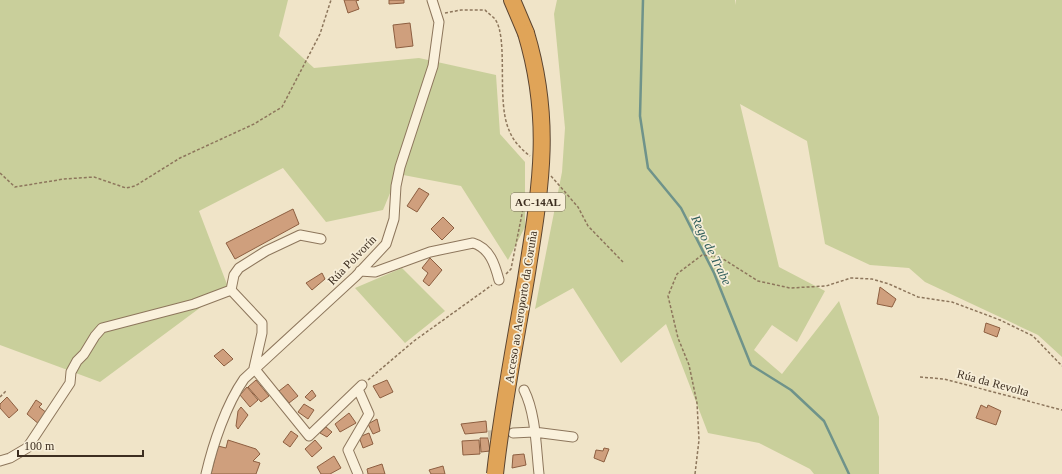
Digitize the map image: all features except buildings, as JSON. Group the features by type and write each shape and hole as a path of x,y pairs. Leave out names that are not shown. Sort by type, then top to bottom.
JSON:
{"highway":[{"name":"Acceso ao Aeroporto da Coruña","path":"495,474 542,172 542,111 539,83 526,33 512,0"}],"street":[{"name":"Rúa Polvorín","path":"206,474 212,452 236,391 254,368 287,341 386,244 391,233 400,167 433,66 439,22 432,0"},
{"path":"321,239 300,235 266,251 239,268 234,275 232,290 262,323 254,368 309,436 360,387 370,414 348,450 358,474"},
{"path":"360,271 375,272 430,252 473,243 480,245 488,252 496,269 499,280"},
{"path":"0,461 10,458 27,448 70,383 71,372 77,360 84,354 95,336 102,328 194,304 232,290"},
{"path":"524,390 528,399 534,432 539,474"},
{"path":"513,433 534,432 573,438"}],"path":[{"path":"0,173 15,187 94,176 126,188 135,186 180,158 254,124 282,107 320,34 331,0"},
{"path":"437,15 461,10 485,10 494,19 500,32 504,112 509,130 519,146 534,160"},
{"path":"549,174 578,207 588,226 623,262"},
{"path":"360,387 414,341 499,280 511,269 524,207"},
{"path":"695,474 700,440 697,403 689,365 678,338 668,296 678,274 702,255 720,257 758,281 790,288 826,286 851,278 872,279 889,284 918,297 952,302 1000,320 1033,336 1062,366"},
{"name":"Rúa da Revolta","path":"920,377 944,379 1062,410"},
{"path":"0,397 6,391"}],"green space":[{"path":"0,0 288,0 279,36 314,68 419,58 496,75 500,134 525,162 525,227 508,260 461,186 398,174 383,210 326,222 283,168 199,211 228,287 100,382 0,345"},
{"path":"557,0 735,0 736,5 736,0 1062,0 1062,357 1038,335 925,282 909,268 870,265 825,244 807,141 740,104 779,267 825,291 797,342 772,325 754,350 782,374 839,301 879,417 879,474 814,474 810,469 759,443 708,433 666,324 621,363 573,288 535,309 562,172 565,128 554,14"},
{"path":"402,268 445,311 405,343 355,288"}],"waterway":[{"name":"Rego de Trabe","path":"643,0 640,116 648,168 681,208 714,273 751,365 791,390 824,421 849,474"}],"tunnel":[{"path":"488,435 504,434"}]}
